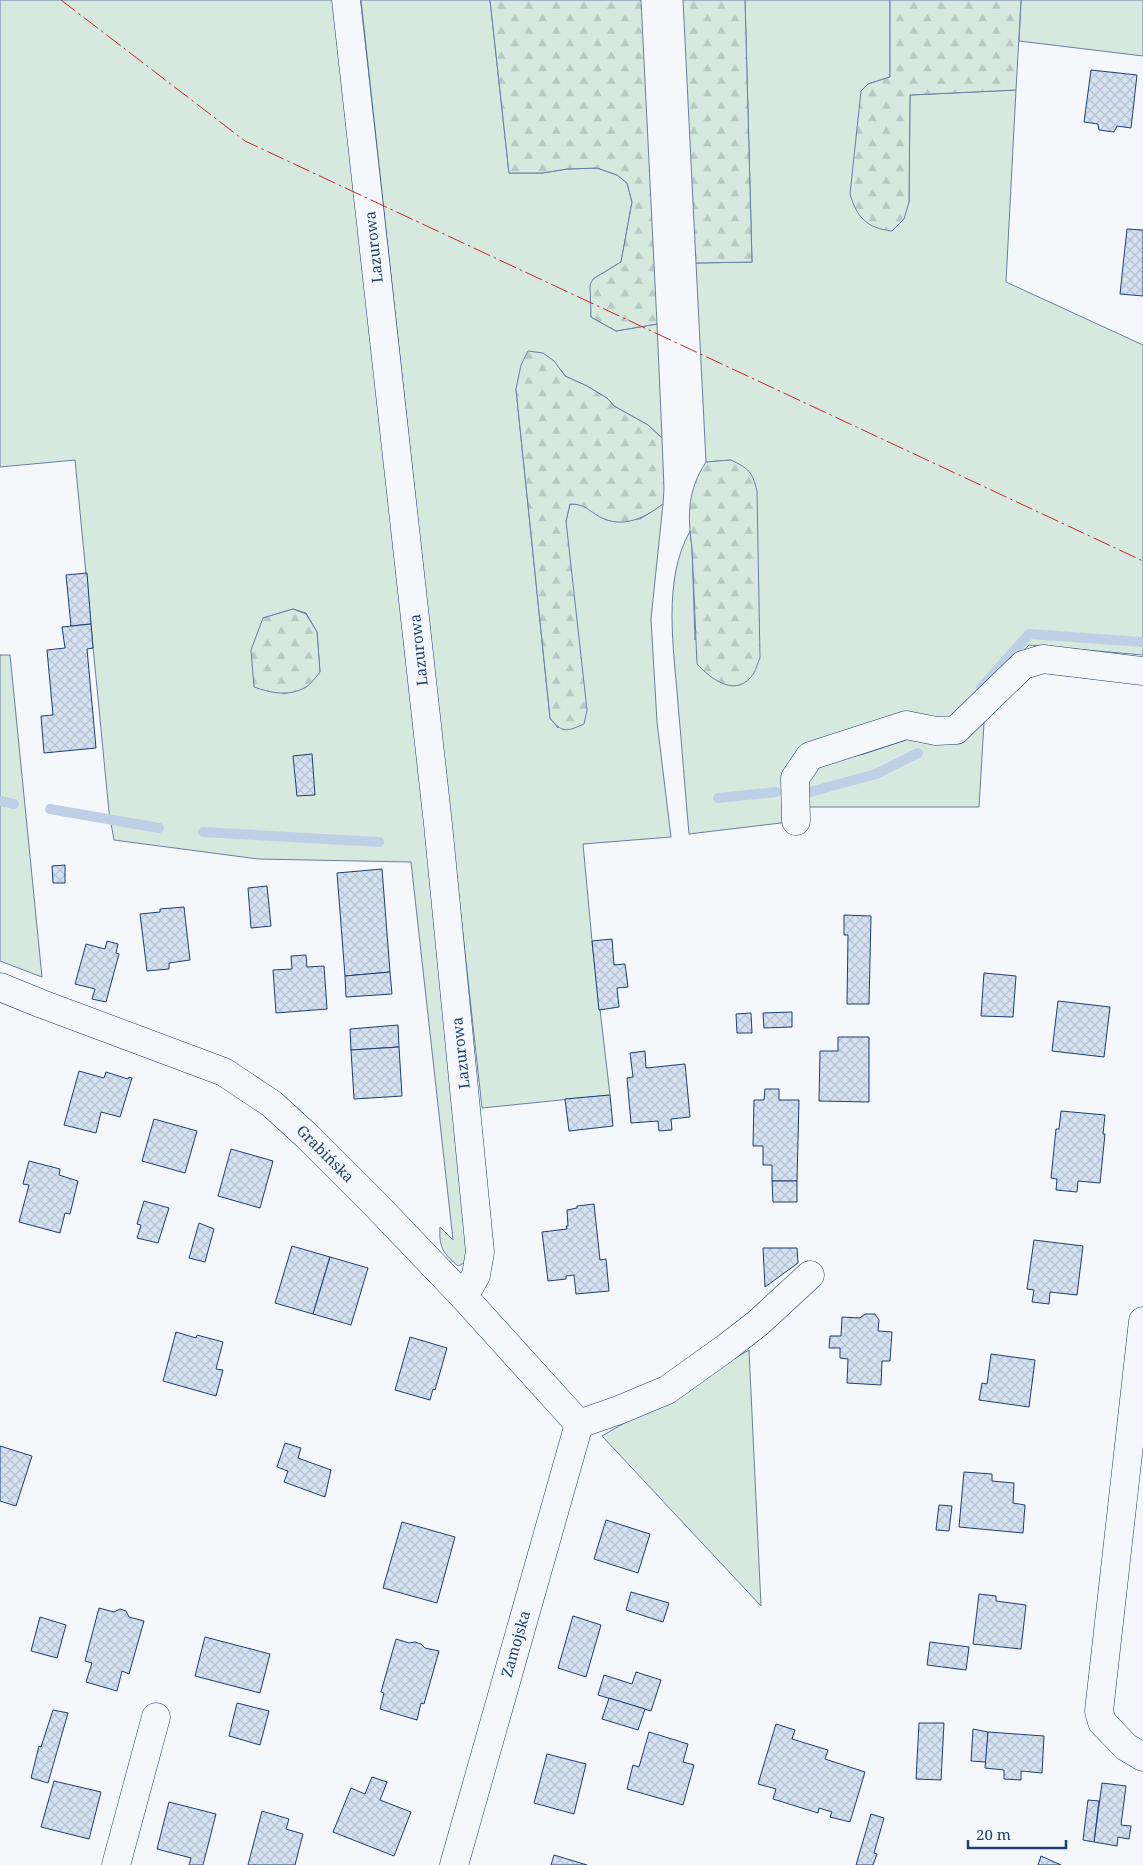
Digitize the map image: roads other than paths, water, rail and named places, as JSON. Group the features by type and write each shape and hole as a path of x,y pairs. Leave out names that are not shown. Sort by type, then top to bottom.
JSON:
{"street":[{"name":"Lazurowa","path":"346,0 438,824 480,1252 476,1275 464,1297"},
{"path":"796,821 795,778 810,756 906,725 936,731 956,730 1023,665 1043,659 1143,671"},
{"name":"Grabińska","path":"0,987 224,1072 264,1098 308,1137 464,1297 579,1424"},
{"path":"579,1424 620,1410 667,1390 758,1323 810,1275"},
{"path":"1143,1321 1099,1711 1102,1722 1126,1747 1143,1757"},
{"name":"Zamojska","path":"454,1865 579,1424"},
{"path":"116,1865 156,1717"}],"waterway":[{"path":"981,688 1029,634 1143,642"},
{"path":"810,792 876,774 918,753"},
{"path":"718,798 776,792"},
{"path":"0,801 14,804"},
{"path":"50,809 159,828"},
{"path":"203,832 379,842"}]}
